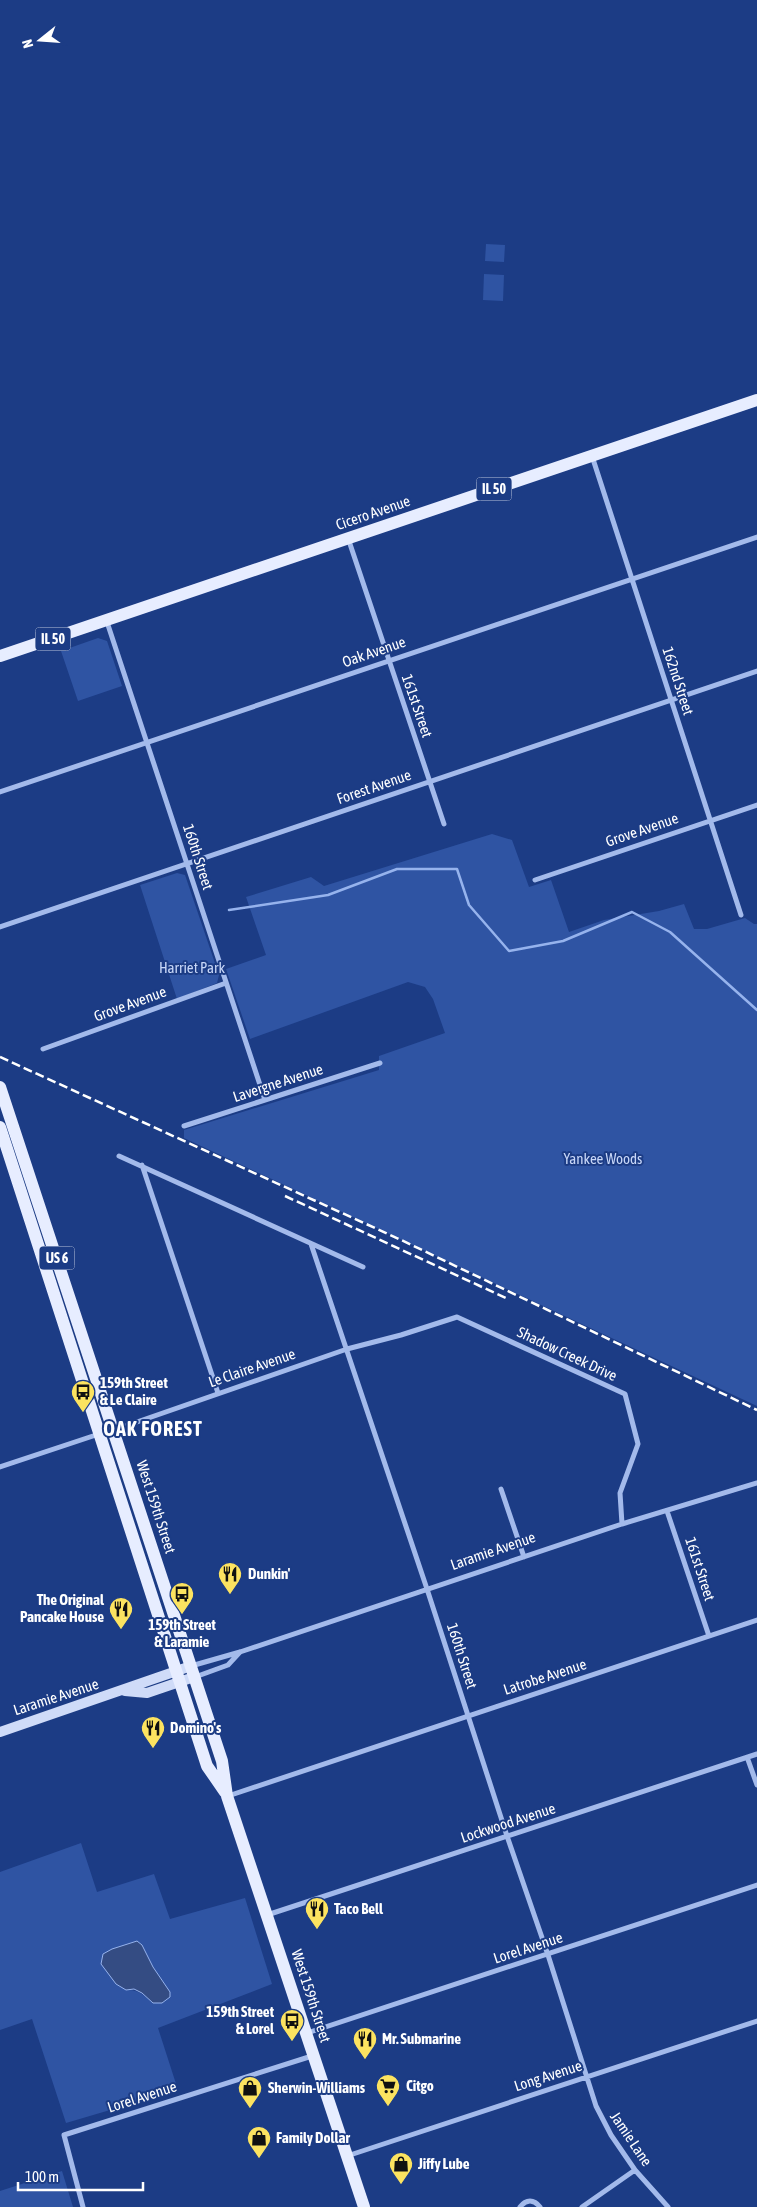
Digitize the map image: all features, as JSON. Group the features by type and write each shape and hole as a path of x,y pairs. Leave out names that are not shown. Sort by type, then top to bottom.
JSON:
{"main road":[{"name":"Cicero Avenue","path":"0,656 757,400"},
{"name":"West 159th Street","path":"0,1087 107,1432 178,1676 208,1766 227,1796"},
{"name":"West 159th Street","path":"0,1127 193,1671 222,1761 227,1796 364,2207"}],"street":[{"name":"162nd Street","path":"592,455 741,915"},
{"name":"Oak Avenue","path":"0,792 757,537"},
{"name":"161st Street","path":"348,538 444,824"},
{"name":"160th Street","path":"107,621 265,1100"},
{"name":"Forest Avenue","path":"0,927 187,862 757,671"},
{"name":"Grove Avenue","path":"535,880 757,805"},
{"name":"Grove Avenue","path":"44,1049 226,983"},
{"name":"Lavergne Avenue","path":"184,1126 380,1063"},
{"path":"120,1156 363,1267"},
{"path":"142,1165 218,1393"},
{"name":"160th Street","path":"311,1244 427,1589 506,1836 548,1955 586,2077"},
{"name":"Shadow Creek Drive","path":"401,1335 457,1318 625,1394 638,1444 620,1493 622,1524"},
{"name":"Le Claire Avenue","path":"0,1468 347,1348 401,1335"},
{"name":"Laramie Avenue","path":"0,1732 122,1691 193,1671 240,1652 622,1524 757,1483"},
{"path":"501,1489 524,1557"},
{"name":"161st Street","path":"667,1511 709,1636"},
{"name":"Latrobe Avenue","path":"227,1796 757,1620"},
{"name":"Laramie Avenue","path":"193,1671 228,1665 240,1652"},
{"name":"Lockwood Avenue","path":"267,1915 757,1754"},
{"path":"747,1757 757,1785"},
{"name":"Lorel Avenue","path":"306,2034 757,1885"},
{"name":"Long Avenue","path":"347,2156 757,2021"},
{"name":"Lorel Avenue","path":"83,2207 64,2135 314,2056"},
{"name":"Jamie Lane","path":"586,2077 596,2106 611,2135 635,2170 668,2207"},
{"path":"582,2207 635,2170"},
{"path":"520,2207 522,2203 530,2201 537,2203 540,2207"}],"green space":[{"path":"486,244 505,245 504,262 485,261"},
{"path":"484,274 504,275 503,301 483,300"},
{"path":"98,638 107,641 122,686 78,701 61,651"},
{"name":"Yankee Woods","path":"492,834 512,840 529,887 551,880 569,932 604,920 659,911 684,904 694,929 707,929 745,918 757,924 757,1406 184,1138 184,1130 379,1070 379,1056 445,1033 433,999 425,987 408,982 250,1039 226,969 266,955 246,897 311,877 324,886"},
{"name":"Harriet Park","path":"177,873 185,875 219,975 217,983 177,999 140,885"},
{"path":"81,1843 97,1892 154,1874 170,1919 245,1898 272,1984 158,2028 178,2090 66,2123 32,2019 0,2030 0,1872","holes":["142,1945 153,1967 170,1992 170,1997 153,2003 138,1992 126,1990"]},
{"path":"62,2171 73,2207 0,2207 0,2191"}],"shaded area":[{"path":"137,1941 142,1945 153,1967 170,1992 170,1997 162,2003 153,2003 142,1993 134,1989 126,1990 116,1984 101,1964 103,1954"}],"waterway":[{"path":"229,910 328,895 397,869 457,869 469,905 509,951 563,941 632,912 670,932 757,1010"}],"railway":[{"path":"0,1057 399,1239 757,1410"},
{"path":"285,1196 508,1299"}],"place":[{"name":"159th Street & Le Claire","path":"83,1413"},
{"name":"Dunkin'","path":"230,1595"},
{"name":"159th Street & Laramie","path":"182,1615"},
{"name":"The Original Pancake House","path":"121,1630"},
{"name":"Domino's","path":"153,1749"},
{"name":"Taco Bell","path":"317,1930"},
{"name":"159th Street & Lorel","path":"292,2042"},
{"name":"Mr. Submarine","path":"365,2060"},
{"name":"Citgo","path":"388,2107"},
{"name":"Sherwin-Williams","path":"250,2109"},
{"name":"Family Dollar","path":"259,2159"},
{"name":"Jiffy Lube","path":"401,2185"}],"district":[{"name":"OAK FOREST","path":"153,1429"}]}
